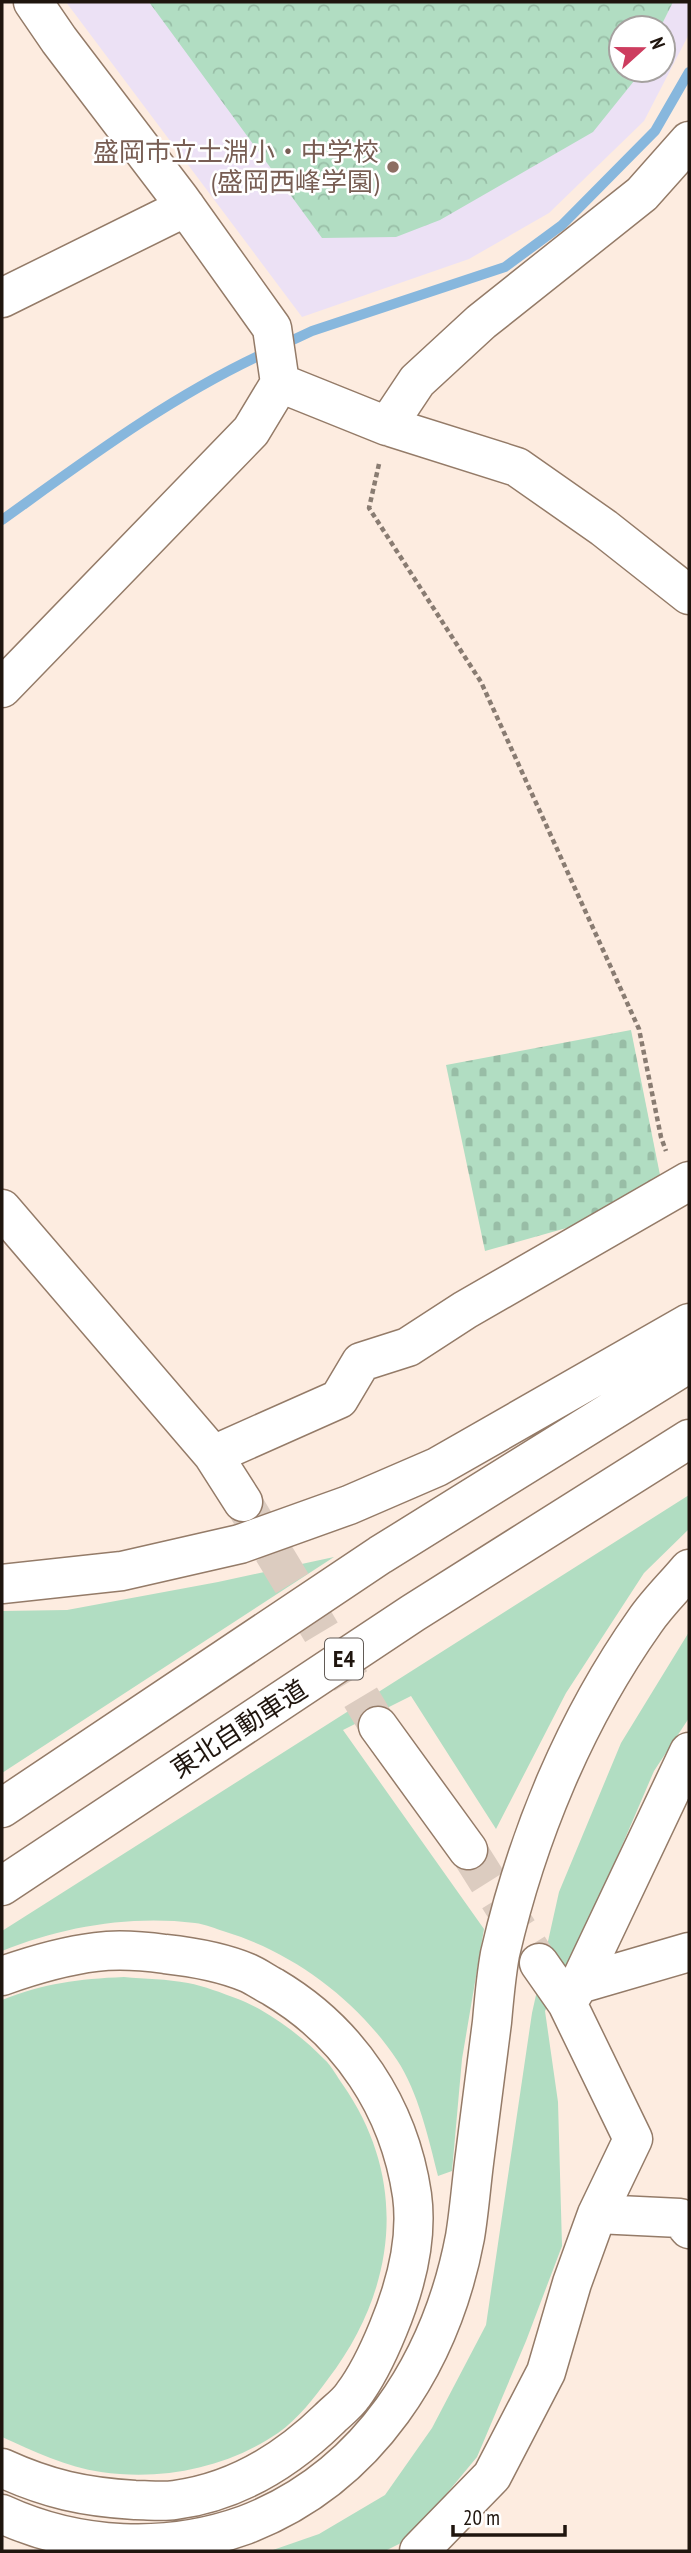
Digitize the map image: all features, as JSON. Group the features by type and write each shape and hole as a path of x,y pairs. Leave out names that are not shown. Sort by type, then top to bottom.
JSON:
{"main road":[{"path":"2,688 251,431 280,378 272,328 186,207 33,2"},
{"path":"387,426 416,381 481,322 642,194 689,141"},
{"path":"2,298 186,207"},
{"path":"280,378 387,426 517,467 604,528 689,595"},
{"path":"213,1455 339,1399 360,1362 408,1347 465,1310 684,1184"},
{"path":"2,1209 213,1455 243,1502"},
{"path":"2,1584 122,1571 240,1545 349,1505 437,1467 689,1323"},
{"name":"E4","path":"2,1808 380,1555 689,1363"},
{"name":"東北自動車道","path":"2,1886 413,1614 689,1439"},
{"path":"2,2514 25,2525 117,2545 171,2545 215,2537 263,2519 309,2495 349,2462 387,2420 422,2365 444,2312 465,2238 500,1956 523,1874 552,1789 609,1678 646,1619 689,1569"},
{"path":"378,1726 468,1850"},
{"path":"573,1993 689,1752"},
{"path":"2,1976 45,1961 98,1951 196,1957 249,1973 301,2004 345,2045 378,2092 401,2146 412,2196 411,2247 398,2304 379,2352 353,2396 307,2441 258,2474 218,2491 172,2501 94,2497 40,2485 2,2468"},
{"path":"573,1993 689,1952"},
{"path":"419,2551 492,2476 546,2372 572,2283 597,2214 633,2138 573,1993 539,1963"},
{"path":"597,2214 680,2218 689,2230"}],"path":[{"path":"387,426 369,508 481,682 639,1029 661,1137 684,1184"}],"shaded area":[{"name":"盛岡市立土淵小・中学校 (盛岡西峰学園)","path":"66,2 689,2 689,34 677,57 677,14 607,14 607,84 663,84 644,121 549,213 469,259 302,317"}],"green space":[{"name":"盛岡市立土淵小・中学校 (盛岡西峰学園)","path":"149,2 673,2 667,14 607,14 607,84 632,84 593,132 440,220 396,237 322,238"},
{"path":"631,1030 662,1185 570,1227 485,1251 446,1065"},
{"path":"689,1495 689,1529 644,1573 566,1693 496,1829 411,1696 343,1730 484,1929 462,2059 452,2171 438,2176 411,2086 381,2038 322,1981 276,1952 203,1924 170,1921 121,1922 72,1929 2,1951 2,1931"},
{"path":"334,1557 2,1773 2,1611 67,1610"},
{"path":"689,1632 689,1718 654,1771 581,1941 545,2011 558,2102 562,2246 526,2341 477,2457 409,2539 385,2551 270,2551 319,2534 385,2495 432,2428 486,2325 532,2013 559,1892 621,1743"},
{"path":"124,1977 180,1982 219,1992 261,2010 306,2042 332,2068 364,2121 378,2158 385,2196 386,2234 380,2271 369,2308 351,2344 305,2408 278,2433 237,2455 193,2469 147,2475 101,2472 76,2466 2,2437 2,2000 62,1983"}],"waterway":[{"path":"282,345 312,331 505,267 562,225 655,131 689,72"},
{"path":"2,520 163,408 267,352"}],"tunnel":[{"path":"243,1502 378,1726"},
{"path":"468,1850 539,1963"}],"place":[{"name":"盛岡市立土淵小・中学校 (盛岡西峰学園)","path":"393,167"}]}
